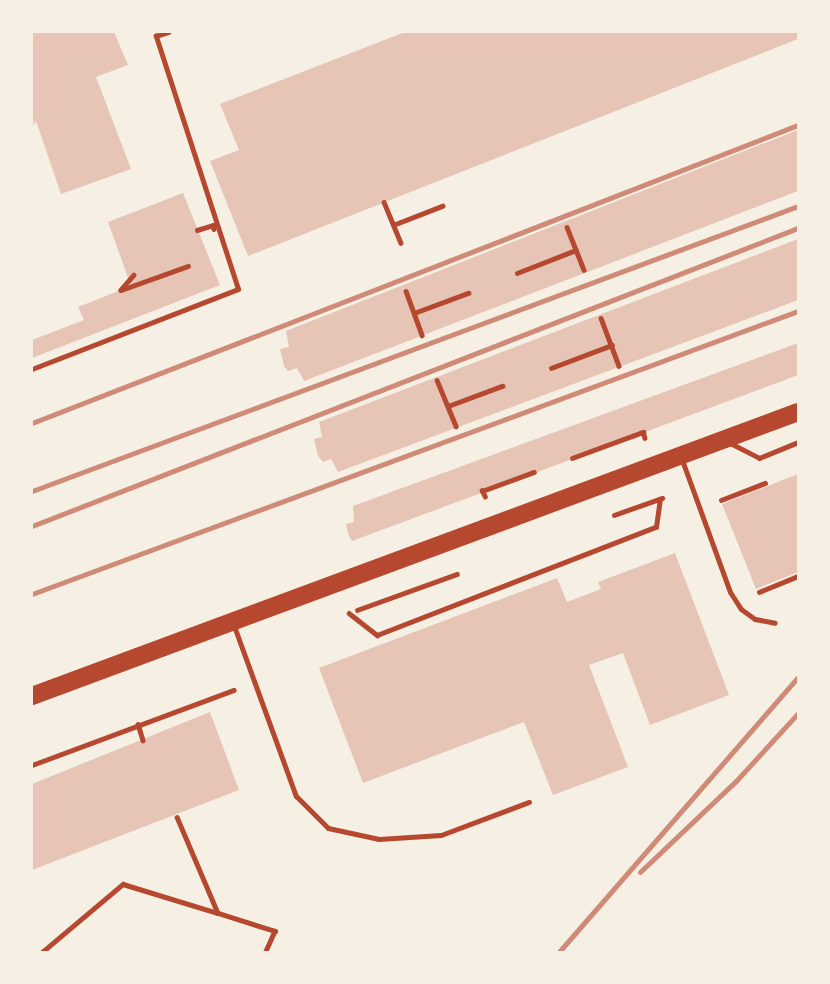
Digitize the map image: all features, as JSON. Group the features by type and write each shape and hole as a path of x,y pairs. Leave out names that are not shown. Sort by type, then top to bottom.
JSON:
{"main road":[{"path":"32,696 799,412"}],"lane":[{"path":"726,441 759,457 799,442"},
{"path":"681,457 730,592 741,609 755,619 775,623"},
{"path":"232,620 296,796 328,828 380,839 441,835 529,802"}],"path":[{"path":"168,32 156,36 213,225 230,265"},
{"path":"32,369 238,289 202,187"},
{"path":"384,202 401,243"},
{"path":"393,225 442,206"},
{"path":"197,230 213,225"},
{"path":"567,227 584,271"},
{"path":"517,273 576,250"},
{"path":"134,275 121,290 188,266"},
{"path":"406,291 422,335"},
{"path":"414,313 468,293"},
{"path":"600,318 619,366"},
{"path":"551,368 611,345"},
{"path":"437,380 456,426"},
{"path":"448,406 502,386"},
{"path":"572,457 643,432"},
{"path":"482,491 534,472"},
{"path":"610,517 691,485 701,486 708,505 773,480"},
{"path":"349,613 377,635 656,527 660,499"},
{"path":"32,765 213,697"},
{"path":"138,724 143,740"},
{"path":"177,817 218,913"},
{"path":"41,953 123,884 275,931 265,953"}],"building":[{"path":"32,32 114,32 128,65 96,77 131,169 61,194 36,121 32,127"},
{"path":"405,32 798,32 798,39 248,256 210,161 239,150 220,104"},
{"path":"798,130 798,191 304,381 297,368 288,371 284,366 280,349 289,347 286,331"},
{"path":"183,193 220,285 32,358 32,340 84,320 78,307 131,286 108,222"},
{"path":"798,239 798,300 338,472 331,459 323,462 318,456 314,439 322,437 319,422"},
{"path":"798,343 798,375 352,541 348,534 346,524 354,522 353,506"},
{"path":"798,474 798,572 756,589 722,504"},
{"path":"675,553 729,695 650,725 623,653 589,665 628,767 553,795 524,722 363,783 319,668 557,578 567,602 601,589 598,582"},
{"path":"210,712 239,790 32,870 32,784"}],"railway":[{"path":"32,423 798,125"},
{"path":"32,491 798,206"},
{"path":"32,526 798,228"},
{"path":"32,594 798,311"},
{"path":"558,953 798,677"},
{"path":"640,872 736,781 798,713"}]}
